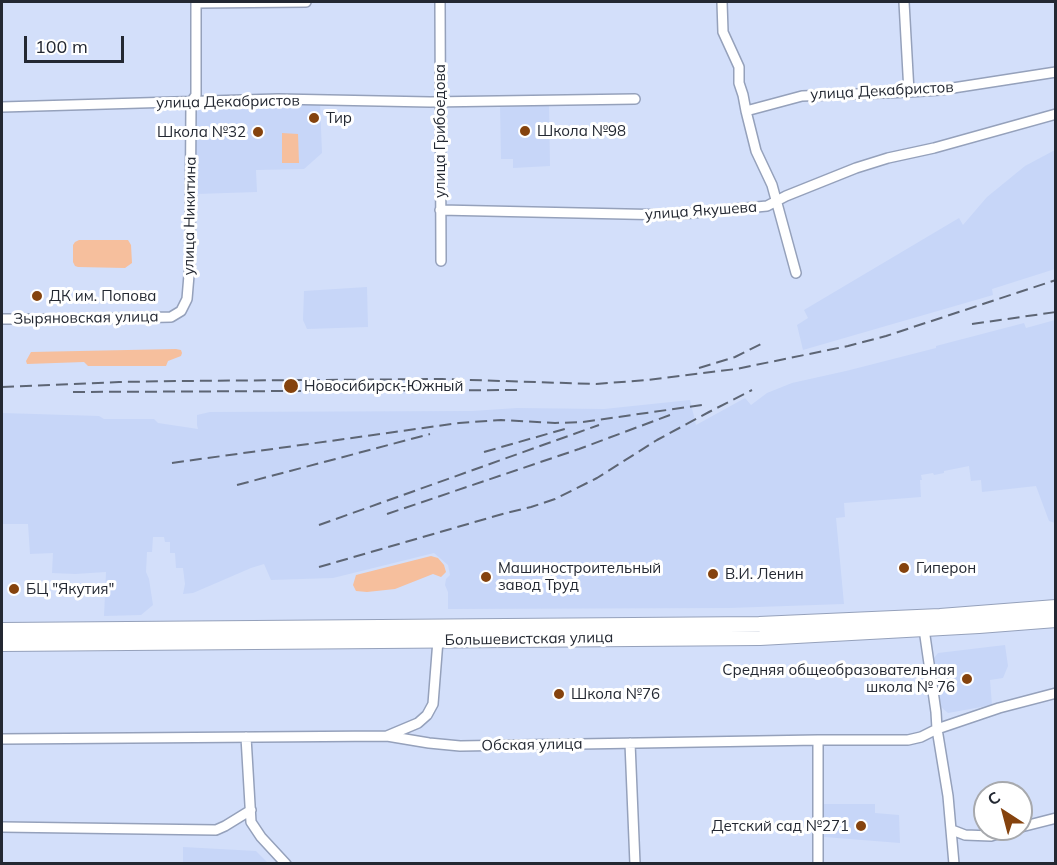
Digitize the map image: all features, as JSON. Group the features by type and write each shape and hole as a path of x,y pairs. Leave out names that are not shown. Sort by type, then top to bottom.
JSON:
{"highway":[{"name":"Большевистская улица","path":"2,630 759,624 918,617 1056,607"},
{"name":"Большевистская улица","path":"2,644 760,638 1056,620"}],"street":[{"path":"196,2 306,2"},
{"name":"улица Никитина","path":"171,316 181,311 187,299 190,263 191,102 196,95 196,2"},
{"name":"улица Грибоедова","path":"440,2 441,261"},
{"path":"722,2 723,32 739,67 739,83 756,151 772,185 796,273"},
{"path":"903,2 909,92"},
{"name":"улица Декабристов","path":"746,111 802,96 940,90 1056,72"},
{"name":"улица Декабристов","path":"2,107 278,99 440,102 635,99"},
{"name":"улица Якушева","path":"440,210 668,215 767,206 856,168 1056,114"},
{"name":"Зыряновская улица","path":"2,319 171,316"},
{"path":"924,629 948,796 954,864"},
{"path":"387,736 418,723 427,715 433,704 438,640"},
{"name":"Обская улица","path":"2,739 387,736 401,740 460,746 908,740 999,708 1056,693"},
{"path":"246,737 251,822 255,830 286,864"},
{"path":"818,740 818,864"},
{"path":"630,743 635,864"},
{"path":"2,827 216,830 251,810"},
{"path":"1033,824 1056,818"},
{"path":"952,830 973,835"}],"shaded area":[{"name":"Школа №32","path":"320,103 322,153 304,169 256,170 257,192 196,194 195,112 203,108"},
{"name":"Школа №98","path":"549,103 550,166 513,168 513,159 501,159 500,104"},
{"path":"282,133 298,134 299,163 282,163"},
{"path":"1055,150 1055,269 992,289 993,295 803,350 797,325 808,318 804,310 959,218 963,225 987,197 1025,166"},
{"path":"79,240 128,240 131,245 132,263 125,268 75,266 73,245"},
{"path":"367,287 368,327 307,329 303,320 304,291"},
{"path":"1055,320 1055,523 1049,521 1036,486 982,492 981,480 971,481 969,466 934,475 933,473 921,475 921,497 844,503 845,517 836,518 844,604 729,608 448,609 448,592 445,585 450,575 448,565 434,553 333,578 271,580 264,564 193,593 183,594 185,584 183,568 176,568 175,553 170,553 170,542 165,542 164,537 153,537 152,552 147,552 146,572 153,605 141,615 104,616 106,572 52,573 53,553 30,554 28,524 2,524 2,413 99,416 104,419 154,419 158,423 198,429 197,415 210,412 604,409 690,400 696,425 745,398 751,405 767,393 792,383 936,348 936,346 1024,323 1026,328"},
{"path":"181,350 181,356 168,361 166,366 88,366 84,362 27,364 26,361 31,352"},
{"path":"431,556 438,558 444,565 446,572 441,577 433,574 395,589 367,592 356,591 353,585 356,575"},
{"name":"Средняя общеобразовательная школа № 76","path":"1005,645 1008,666 1003,678 990,680 992,705 948,713 941,707 934,658 938,653"},
{"name":"Детский сад №271","path":"823,804 875,804 875,813 899,815 900,843 824,837"},
{"path":"183,847 256,851 268,863 183,863"}],"railway":[{"path":"2,387 180,381 442,379 596,384 647,380 736,369 848,346 886,336 1056,280"},
{"path":"972,324 1056,312"},
{"path":"699,368 735,357 763,343"},
{"path":"73,392 523,390"},
{"path":"319,567 555,499 597,478 657,440 752,390"},
{"path":"172,463 459,423 501,420 583,422 702,405"},
{"path":"387,514 579,449 670,415"},
{"path":"319,525 599,425"},
{"path":"484,452 568,428"},
{"path":"237,485 430,434"}],"place":[{"name":"Тир","path":"314,118"},
{"name":"Школа №98","path":"525,131"},
{"name":"Школа №32","path":"258,132"},
{"name":"ДК им. Попова","path":"37,296"},
{"name":"Новосибирск-Южный","path":"291,386"},
{"name":"Гиперон","path":"904,568"},
{"name":"В.И. Ленин","path":"713,574"},
{"name":"Машиностроительный завод Труд","path":"486,577"},
{"name":"БЦ \"Якутия\"","path":"14,589"},
{"name":"Средняя общеобразовательная школа № 76","path":"967,679"},
{"name":"Школа №76","path":"559,694"},
{"name":"Детский сад №271","path":"861,826"}]}
